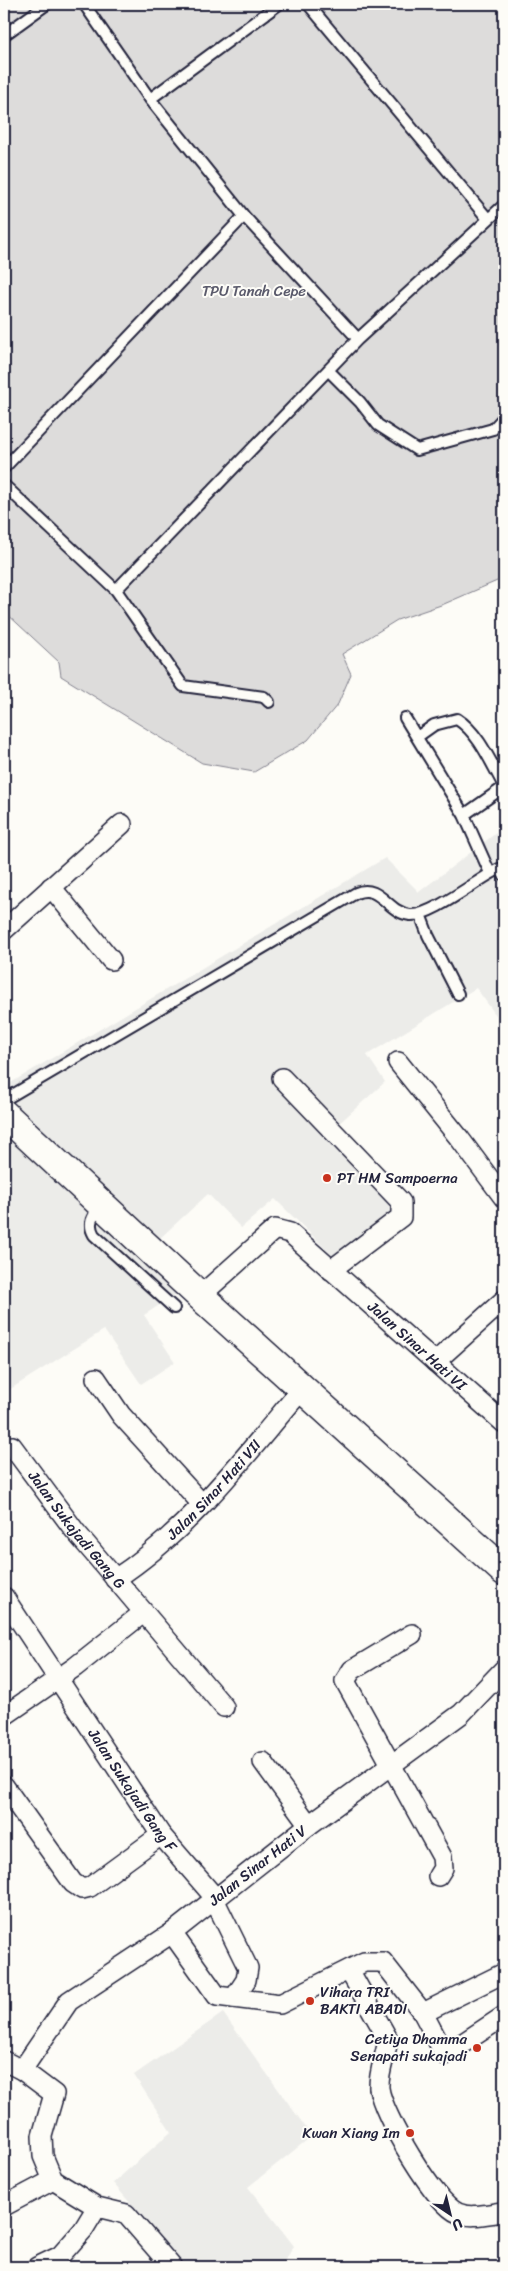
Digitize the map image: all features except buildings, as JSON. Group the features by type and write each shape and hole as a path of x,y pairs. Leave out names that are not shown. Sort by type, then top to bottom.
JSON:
{"street":[{"path":"4,930 122,824"},
{"path":"51,887 111,960"},
{"path":"398,1062 460,1139 504,1198"},
{"path":"282,1078 401,1202 401,1216 331,1270"},
{"path":"4,1114 200,1296 504,1570"},
{"name":"Jalan Sinar Hati VI","path":"200,1296 275,1229 290,1233 504,1423"},
{"path":"435,1362 504,1300"},
{"path":"96,1378 120,1416 202,1504"},
{"name":"Jalan Sinar Hati VII","path":"115,1579 140,1562 202,1504 302,1389"},
{"name":"Jalan Sukajadi Gang G","path":"12,1446 69,1524 224,1707"},
{"name":"Jalan Sukajadi Gang F","path":"4,1597 161,1835 211,1893 248,1968 246,1980 234,1998"},
{"path":"4,1716 75,1668 144,1613"},
{"path":"412,1634 352,1670 346,1681 442,1857 443,1868 438,1876"},
{"name":"Jalan Sinar Hati V","path":"22,2070 69,2001 172,1933 309,1825 461,1714 504,1669"},
{"path":"263,1762 309,1825"},
{"path":"4,1786 73,1883 79,1888 90,1887 161,1835"},
{"path":"172,1933 218,1996 225,1998 280,2004 364,1962 382,1962 391,1970 423,2014 445,2055 504,2016"},
{"path":"349,1970 388,2039 379,2085 380,2094 384,2108 420,2172 449,2209 471,2215 504,2212"},
{"path":"423,2014 504,1973"},
{"path":"4,2061 22,2070 54,2095 42,2136 43,2156 53,2180 97,2207 126,2214 172,2267"},
{"path":"4,2206 53,2180"},
{"path":"37,2267 60,2256 83,2230 97,2207"}],"lane":[{"path":"4,35 47,4"},
{"path":"84,4 150,99 244,216 358,339"},
{"path":"150,99 279,4"},
{"path":"308,4 488,219"},
{"path":"116,590 358,339 504,205"},
{"path":"4,468 244,216"},
{"path":"328,370 360,402 378,425 416,450 493,429 504,417"},
{"path":"4,485 116,590 183,686 264,697 269,702"},
{"path":"4,1100 364,890 371,890 400,912 411,915 420,914 438,906 499,870 405,718"},
{"path":"417,737 434,725 456,719 467,725 474,734 504,786 464,815"},
{"path":"420,914 428,935 458,994"},
{"path":"101,1205 90,1224 94,1235 174,1308"}],"shaded area":[{"path":"504,827 504,1026 476,988 367,1055 385,1082 336,1126 404,1203 339,1262 275,1199 241,1228 208,1194 147,1250 187,1287 144,1315 175,1362 141,1384 104,1330 4,1393 4,1087 385,858 419,892"},
{"path":"223,2013 312,2136 248,2187 294,2246 281,2267 185,2267 113,2183 171,2132 134,2075"}],"green space":[{"name":"TPU Tanah Cepe","path":"4,4 504,4 504,578 444,604 397,620 342,654 351,674 338,704 308,740 254,772 202,763 61,676 59,662 4,611"}],"place":[{"name":"PT HM Sampoerna","path":"327,1178"},
{"name":"Vihara TRI BAKTI ABADI","path":"310,2001"},
{"name":"Cetiya Dhamma Senapati sukajadi","path":"477,2048"},
{"name":"Kwan Xiang Im","path":"410,2133"}]}
